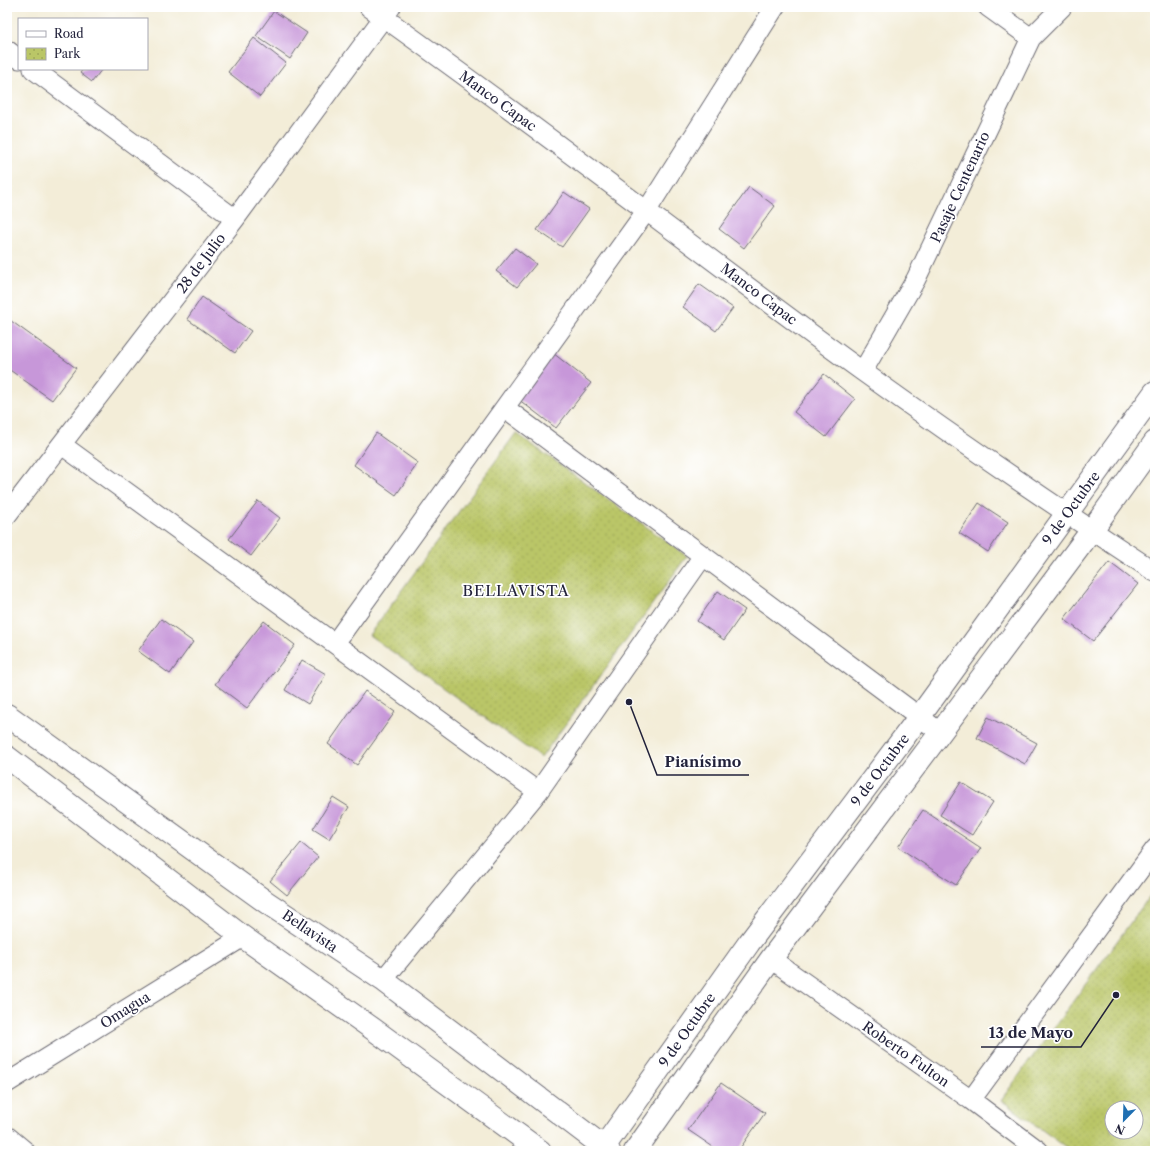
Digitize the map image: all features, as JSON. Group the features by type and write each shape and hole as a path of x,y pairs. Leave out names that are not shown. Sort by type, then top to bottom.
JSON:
{"street":[{"path":"335,643 647,210 775,7"},
{"path":"988,7 1031,38"},
{"name":"Pasaje Centenario","path":"863,372 916,279 1031,38 1062,7"},
{"name":"Manco Capac","path":"381,10 863,372 1067,514 1155,572"},
{"name":"28 de Julio","path":"7,515 235,219 381,10"},
{"path":"7,50 18,58"},
{"path":"34,70 235,219"},
{"name":"9 de Octubre","path":"605,1150 749,943 920,716 1155,392"},
{"path":"505,408 941,732"},
{"name":"9 de Octubre","path":"635,1151 771,959 1092,530 1155,442"},
{"path":"62,445 538,792"},
{"path":"383,980 538,792 703,556"},
{"name":"Bellavista","path":"7,715 266,902 383,980 605,1150"},
{"path":"7,757 243,937 373,1029 540,1151"},
{"path":"971,1100 1153,856"},
{"name":"Omagua","path":"7,1083 243,937"},
{"name":"Roberto Fulton","path":"771,959 971,1100 1039,1151"},
{"path":"7,1136 25,1151"}],"green space":[{"path":"516,433 687,556 541,758 369,635"},
{"path":"1155,889 1155,1151 1071,1151 1001,1100"}],"building":[{"path":"274,11 307,33 290,59 256,36"},
{"path":"254,38 286,63 260,97 228,72"},
{"path":"82,70 101,70 92,82 80,73"},
{"path":"749,187 775,206 744,248 719,229"},
{"path":"564,192 589,209 562,247 537,230"},
{"path":"515,248 536,264 517,287 496,271"},
{"path":"699,284 733,308 716,331 683,307"},
{"path":"202,297 251,331 235,353 187,319"},
{"path":"7,318 76,368 52,400 7,368"},
{"path":"553,353 591,383 556,428 518,399"},
{"path":"824,374 855,399 826,437 794,412"},
{"path":"376,433 418,463 396,495 354,465"},
{"path":"258,501 280,518 251,556 229,539"},
{"path":"979,503 1008,522 988,552 959,533"},
{"path":"1109,562 1138,584 1093,641 1064,619"},
{"path":"718,591 745,610 724,640 697,621"},
{"path":"161,619 193,642 170,674 138,651"},
{"path":"264,621 295,645 247,708 215,684"},
{"path":"302,660 326,674 308,704 285,690"},
{"path":"365,691 395,712 357,765 328,744"},
{"path":"988,717 1037,743 1025,764 977,738"},
{"path":"961,782 993,802 972,835 940,815"},
{"path":"333,797 349,807 329,839 313,829"},
{"path":"923,810 981,848 956,885 898,847"},
{"path":"301,843 318,857 287,895 270,881"},
{"path":"721,1083 765,1113 738,1151 719,1151 688,1130"}],"place":[{"name":"Pianísimo","path":"629,702"},
{"name":"13 de Mayo","path":"1116,995"}],"district":[{"name":"BELLAVISTA","path":"516,590"}]}
